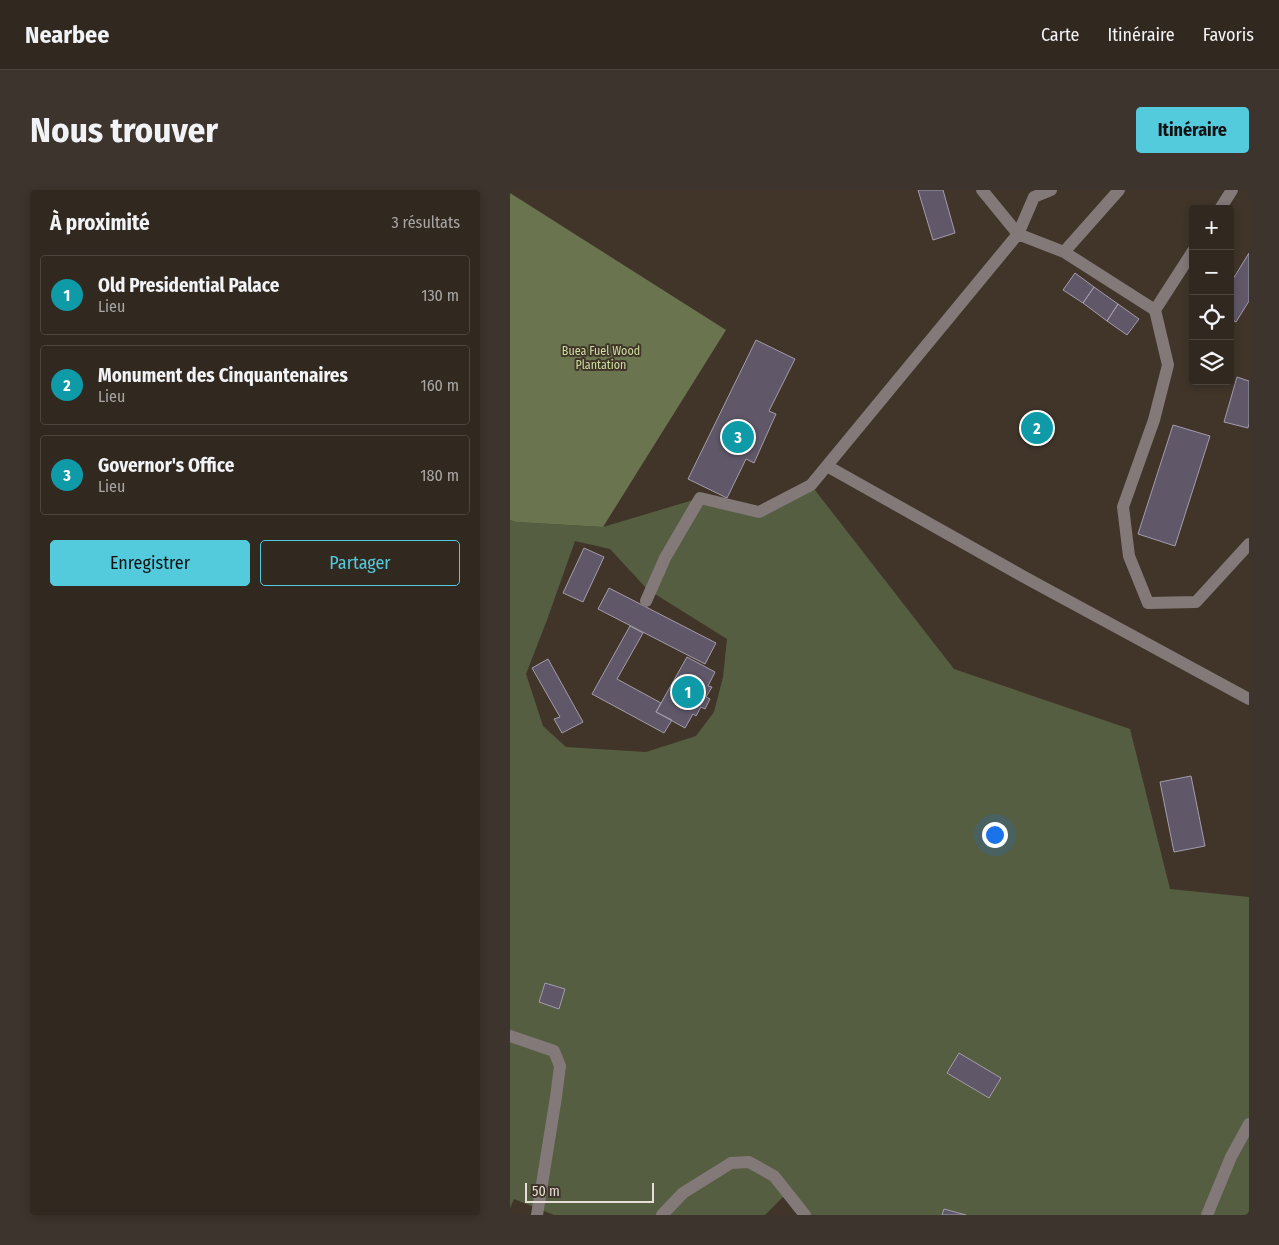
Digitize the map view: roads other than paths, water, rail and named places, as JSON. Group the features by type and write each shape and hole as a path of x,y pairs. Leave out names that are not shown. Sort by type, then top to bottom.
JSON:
{"street":[{"path":"982,190 1018,234 1064,252 1154,310 1168,365 1154,420 1123,507 1128,556 1148,603 1196,602 1249,544"},
{"path":"646,601 665,558 700,498 759,512 811,485 1018,234 1034,197 1051,190"},
{"path":"1064,252 1119,190"},
{"path":"1223,205 1232,190"},
{"path":"1154,310 1189,257"},
{"path":"826,466 1026,578 1249,698"},
{"path":"510,1036 554,1051 560,1066 537,1215"},
{"path":"1207,1215 1231,1157 1249,1124"},
{"path":"662,1215 683,1193 731,1163 749,1162 774,1176 805,1215"}],"place":[{"name":"Monument des Cinquantenaires","path":"1037,428"},
{"name":"Governor's Office","path":"738,437"},
{"name":"Old Presidential Palace","path":"688,692"}],"park label":[{"name":"Buea Fuel Wood Plantation","path":"601,358"}]}
